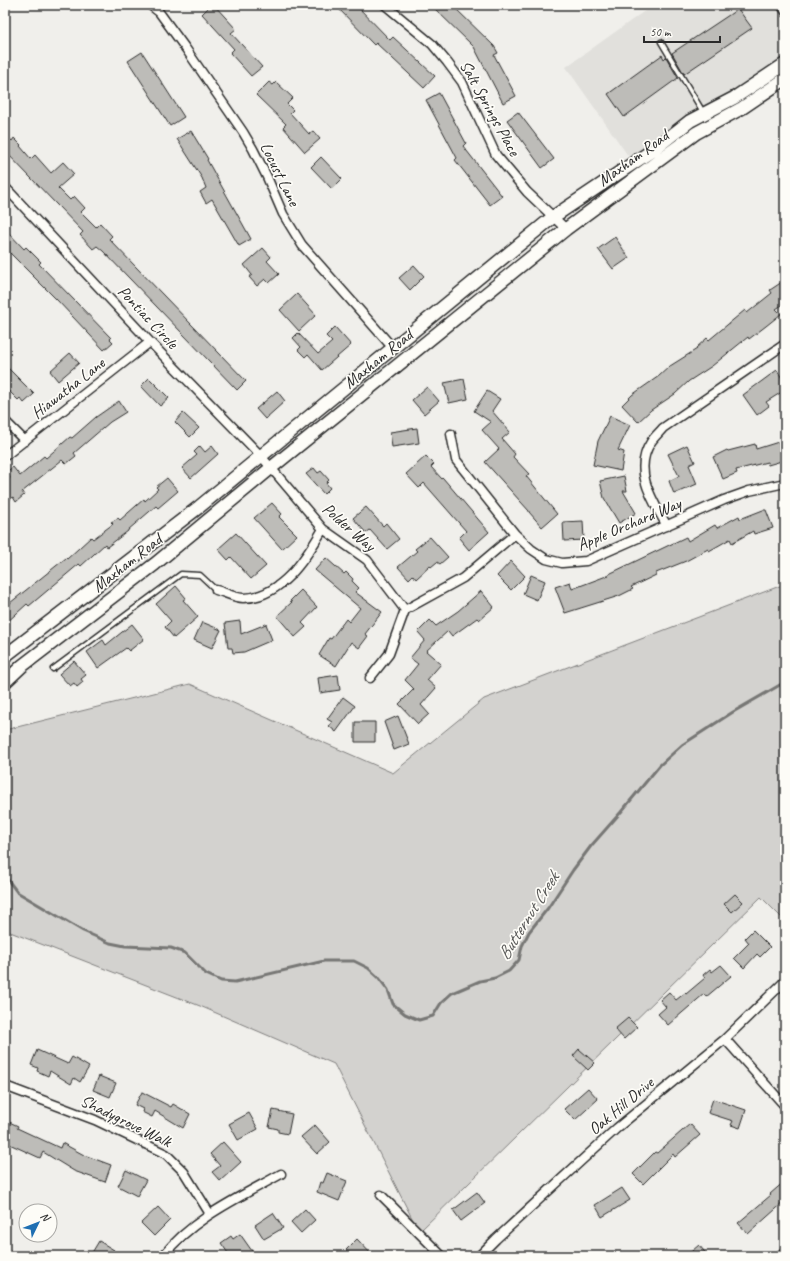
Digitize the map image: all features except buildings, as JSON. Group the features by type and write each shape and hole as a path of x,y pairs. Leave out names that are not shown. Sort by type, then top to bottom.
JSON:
{"main road":[{"name":"Maxham Road","path":"5,656 199,507 553,217 653,150 690,121 734,98 785,64"},
{"name":"Maxham Road","path":"5,682 22,666 155,564 566,229 696,133 742,108 785,79"}],"street":[{"name":"Locust Lane","path":"150,5 159,12 186,49 253,148 283,214 302,246 393,348"},
{"name":"Salt Springs Place","path":"385,5 432,44 447,62 462,82 496,155 526,192 566,229"},
{"name":"Pontiac Circle","path":"5,187 150,342 271,468"},
{"name":"Hiawatha Lane","path":"5,456 150,342"},
{"path":"667,526 651,496 644,478 644,457 651,442 664,428 785,344"},
{"path":"5,421 25,441"},
{"name":"Apple Orchard Way","path":"451,434 456,460 515,534 530,549 546,559 562,564 586,561 724,500 749,491 785,483"},
{"name":"Polder Way","path":"271,468 323,529 367,560 405,610"},
{"path":"216,590 242,598 261,596 287,578 299,565 323,529"},
{"path":"370,678 389,654 405,610 463,578 515,534"},
{"name":"Oak Hill Drive","path":"479,1256 617,1128 725,1039 785,981"},
{"path":"725,1039 785,1106"},
{"name":"Shadygrove Walk","path":"5,1086 95,1120 166,1154 184,1172 210,1214"},
{"path":"163,1256 172,1244 210,1214 281,1174"},
{"path":"381,1195 442,1256"},
{"path":"780,1256 785,1251"}],"lane":[{"path":"778,5 785,14"},
{"path":"661,42 704,114"},
{"path":"53,669 180,574 200,575 216,590"}],"shaded area":[{"path":"653,5 785,5 785,79 638,170 566,67"},
{"path":"785,584 785,921 761,897 419,1232 334,1064 200,1006 5,930 5,730 190,684 393,773 484,699"}],"waterway":[{"name":"Butternut Creek","path":"5,873 8,880 17,892 83,931 110,943 125,946 171,948 185,953 206,974 221,981 235,982 324,961 354,961 368,968 379,978 388,990 393,1004 405,1014 419,1020 433,1016 441,1003 452,993 480,981 495,978 509,971 519,960 522,946 529,932 548,908 573,870 591,846 660,765 682,745 733,712 785,682"}]}
